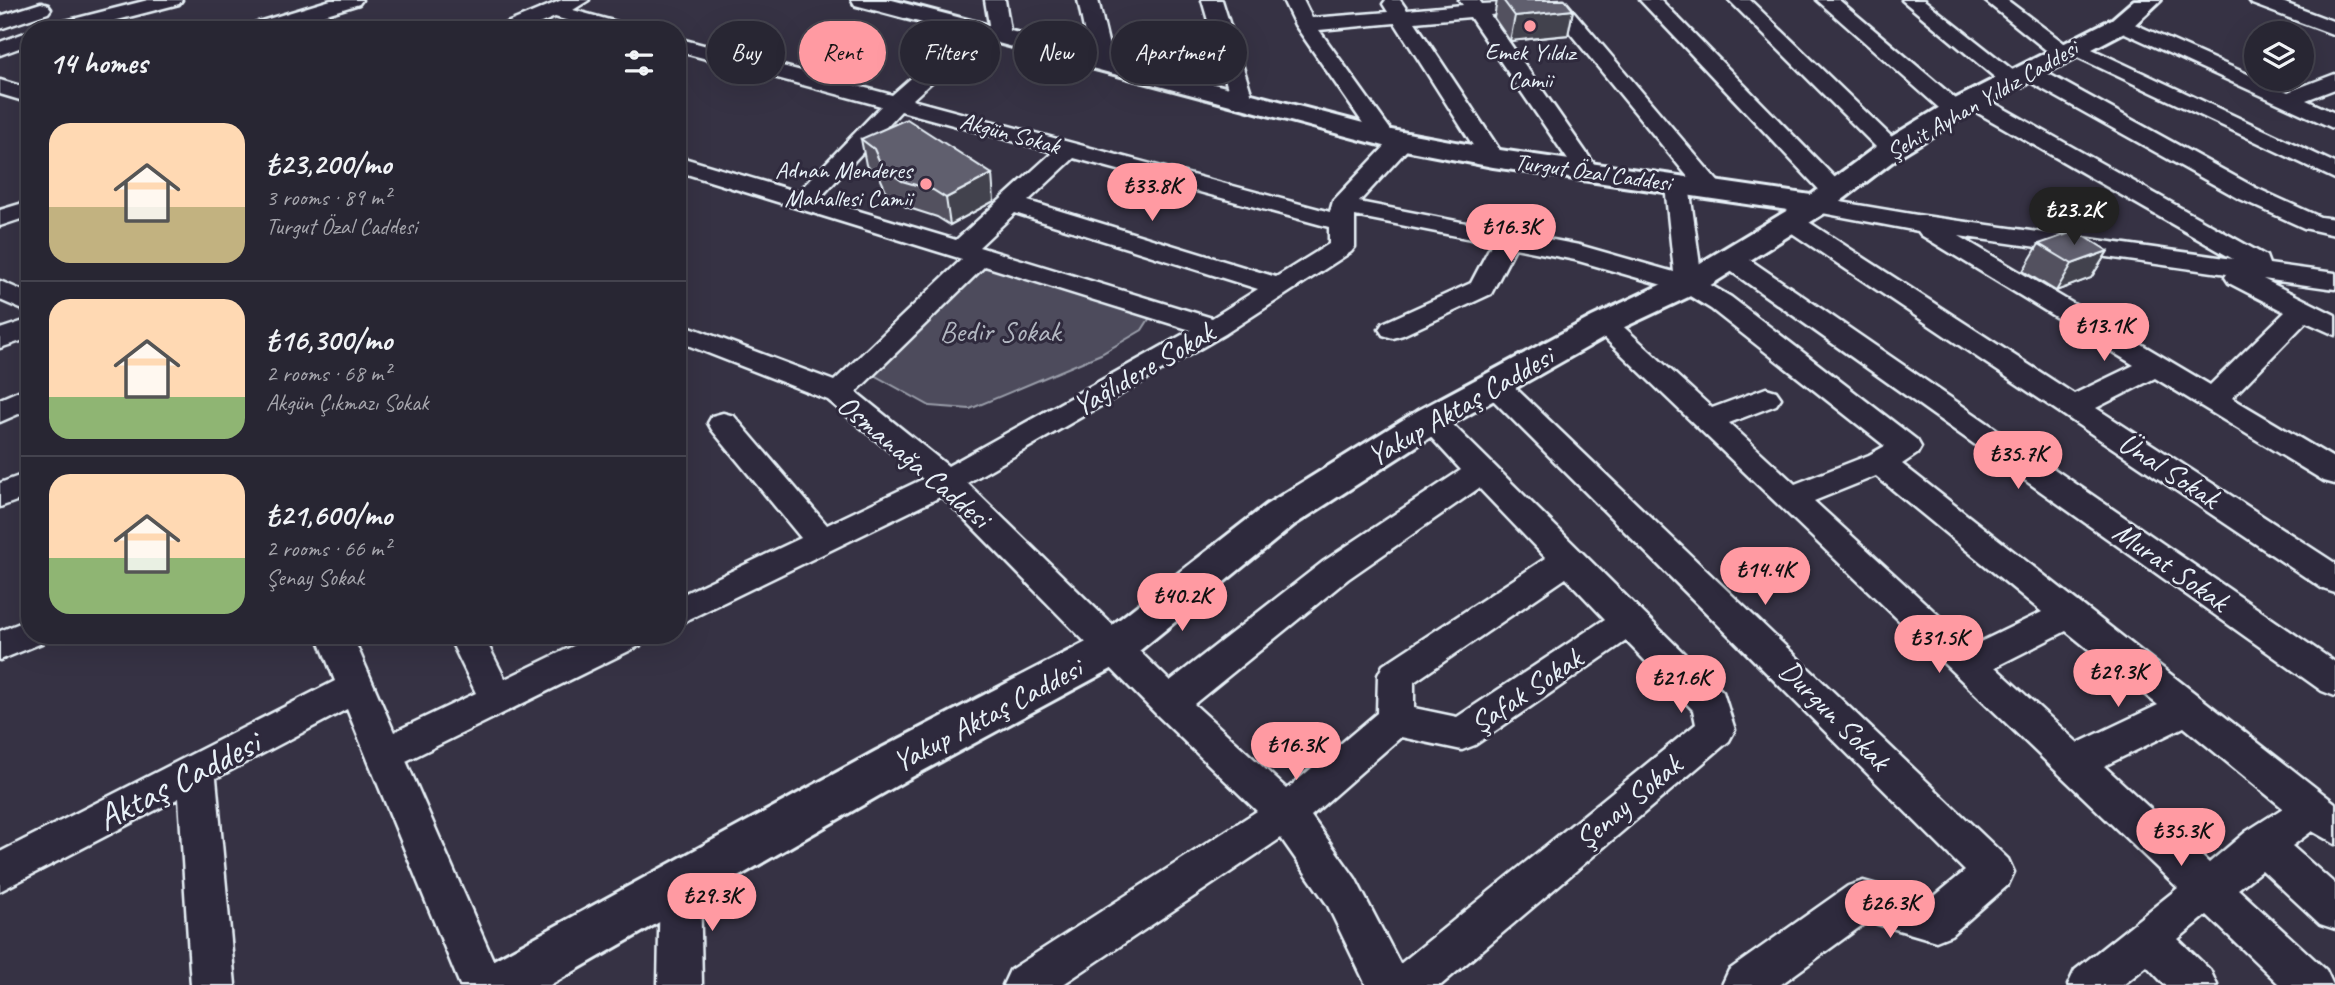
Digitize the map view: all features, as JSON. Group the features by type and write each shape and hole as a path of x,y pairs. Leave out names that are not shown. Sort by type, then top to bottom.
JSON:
{"main road":[{"name":"Turgut Özal Caddesi","path":"874,1 946,21"},
{"name":"Şehit Ayhan Yıldız Caddesi","path":"1815,206 1891,149 1964,105 2121,24 2152,1"},
{"name":"Turgut Özal Caddesi","path":"1000,36 1394,139 1493,158 1815,206"},
{"name":"Yakup Aktaş Caddesi","path":"499,985 892,765 1113,648 1280,515 1430,420 1604,324 1689,284 1815,206"}],"street":[{"path":"88,21 172,0"},
{"path":"282,21 352,0"},
{"path":"530,21 579,0"},
{"path":"991,21 995,0"},
{"path":"1088,0 1102,63"},
{"path":"1212,0 1242,99"},
{"path":"1293,0 1305,25 1394,139"},
{"name":"Ünal Sokak","path":"1650,0 1815,206 2073,407 2335,580"},
{"path":"1739,0 1891,149"},
{"path":"1827,0 1964,105 2277,274"},
{"path":"1912,0 2020,76 2247,192 2313,223 2335,227"},
{"path":"1994,0 2068,50 2335,173"},
{"path":"2259,0 2335,29"},
{"path":"1305,25 1396,9 1554,2 1711,189"},
{"path":"1473,5 1587,171"},
{"path":"0,23 41,9"},
{"path":"1396,9 1493,158"},
{"path":"555,11 591,21"},
{"path":"2121,24 2335,122"},
{"path":"0,49 21,41"},
{"name":"Akgün Sokak","path":"686,46 1070,149 1342,214 1507,239 1579,253 1689,284 1721,303 1906,447 1880,463"},
{"path":"2287,100 2335,81"},
{"path":"802,202 896,103 921,84"},
{"path":"0,87 21,93"},
{"path":"0,112 21,106"},
{"name":"Yağlıdere Sokak","path":"686,607 946,481 1215,328 1342,247 1342,214 1394,139"},
{"path":"838,393 971,253 1010,204 1070,149"},
{"path":"686,166 1215,328"},
{"path":"1677,185 1689,284"},
{"path":"1010,204 1280,287"},
{"name":"Turgut Özal Caddesi","path":"1815,206 1917,223 2335,281"},
{"path":"0,218 21,211"},
{"path":"1917,223 2214,398 2335,473"},
{"path":"1393,329 1482,288 1507,239"},
{"name":"Murat Sokak","path":"1731,259 2335,681"},
{"path":"2208,262 2335,326"},
{"path":"0,289 21,300"},
{"path":"2214,398 2304,309"},
{"path":"1604,324 2311,985"},
{"path":"0,339 21,331"},
{"name":"Osmanağa Caddesi","path":"686,339 838,393 946,481 1169,703 1286,813 1341,891 1388,985"},
{"path":"2073,407 2158,365"},
{"name":"Durgun Sokak","path":"1494,384 1994,872 1936,921 1863,900 1744,985"},
{"path":"1709,420 1766,398"},
{"path":"0,412 21,401"},
{"name":"Şenay Sokak","path":"1408,985 1716,730 1710,704 1430,420"},
{"path":"723,422 822,541"},
{"path":"1791,498 1880,463 2324,817 2261,844 2090,985"},
{"path":"1169,703 1336,570 1480,472"},
{"path":"0,496 21,487"},
{"path":"1025,985 1286,813 1395,720 1396,675 1567,561"},
{"path":"1968,664 2071,613"},
{"name":"Şafak Sokak","path":"1395,720 1462,734 1627,622"},
{"path":"0,646 21,637"},
{"path":"338,644 482,985"},
{"path":"470,644 497,699"},
{"path":"384,754 610,644"},
{"name":"Aktaş Caddesi","path":"0,872 356,687"},
{"path":"2074,763 2188,708"},
{"path":"196,770 213,985"},
{"path":"2261,844 2335,910"},
{"path":"680,882 680,985"},
{"path":"2148,939 2195,985"}],"green space":[{"name":"Bedir Sokak","path":"984,262 1151,316 1142,330 1101,354 970,409 930,406 874,375"}],"building":[{"path":"1503,0 1565,0 1573,10 1515,16"},
{"path":"907,119 992,174 946,198 933,190 902,181 882,167 874,149 861,139"},
{"path":"2076,231 2108,251 2072,264 2039,244"}],"place":[{"name":"Emek Yıldız Camii","path":"1530,26"},
{"name":"Adnan Menderes Mahallesi Camii","path":"926,184"}]}
